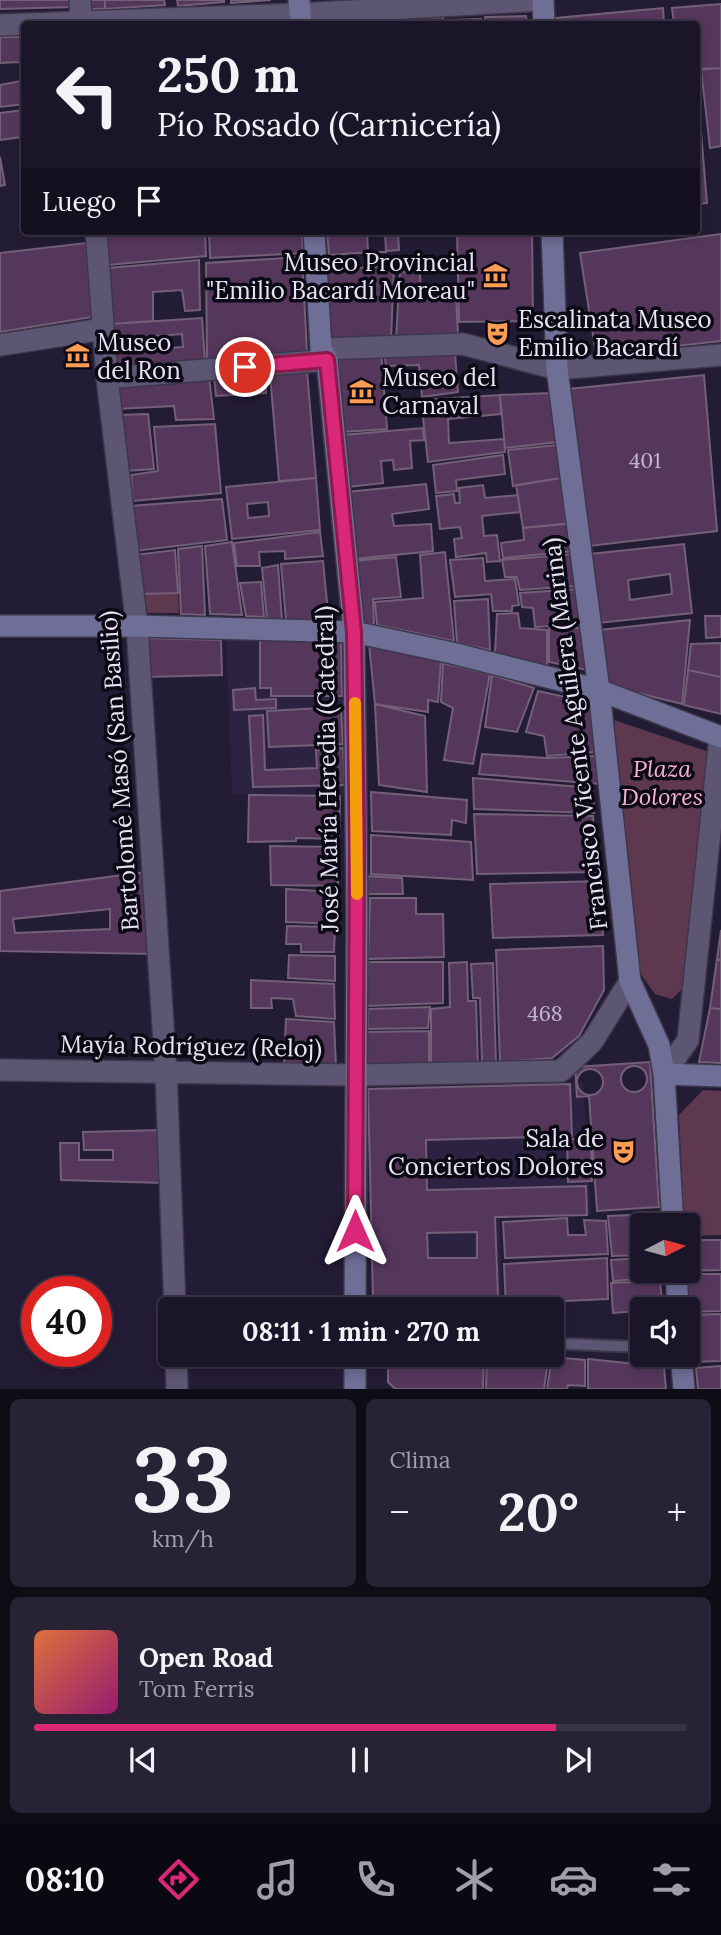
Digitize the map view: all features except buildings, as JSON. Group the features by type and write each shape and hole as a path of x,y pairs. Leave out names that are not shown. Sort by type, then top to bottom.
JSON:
{"street":[{"path":"80,0 81,21"},
{"path":"141,21 543,0 544,21"},
{"path":"0,25 21,25"},
{"name":"Bartolomé Masó (San Basilio)","path":"96,235 107,378 137,626 166,1072 174,1297"},
{"name":"José María Heredia (Catedral)","path":"314,235 324,354 354,632 357,831 355,1297"},
{"name":"Francisco Vicente Aguilera (Marina)","path":"552,235 557,369 599,690 630,981 659,1045 664,1074 672,1213"},
{"path":"0,345 103,329"},
{"path":"107,378 324,354 459,344 557,369 721,355"},
{"path":"0,626 137,626 354,632 452,653 599,690 721,737 688,1040 664,1074"},
{"name":"Mayía Rodríguez (Reloj)","path":"0,1070 356,1075 561,1071 592,1042 630,981"},
{"path":"664,1074 721,1076"},
{"path":"176,1367 177,1389"},
{"path":"355,1367 355,1389"},
{"path":"682,1367 684,1389"}],"lane":[{"path":"569,1344 630,1347"}],"shaded area":[{"path":"226,633 345,637 349,796 232,794"},
{"path":"583,1082 591,1215 500,1217 502,1296 373,1297 368,1089"}],"green space":[{"path":"178,593 179,613 142,613 140,594"},
{"name":"Plaza Dolores","path":"614,720 709,752 685,986 672,999 655,994 642,976 631,951"},
{"path":"703,1090 721,1091 721,1235 700,1236 700,1213 683,1213 679,1115"}],"slow traffic":[{"path":"355,703 357,894"}],"place":[{"name":"Museo Provincial \"Emilio Bacardí Moreau\"","path":"495,276"},
{"name":"Escalinata Museo Emilio Bacardí","path":"498,333"},
{"name":"Museo del Ron","path":"77,356"},
{"name":"Museo del Carnaval","path":"362,391"},
{"name":"Sala de Conciertos Dolores","path":"624,1152"}],"route":[{"path":"245,367 327,360 354,632 357,841 355,1231"}]}
